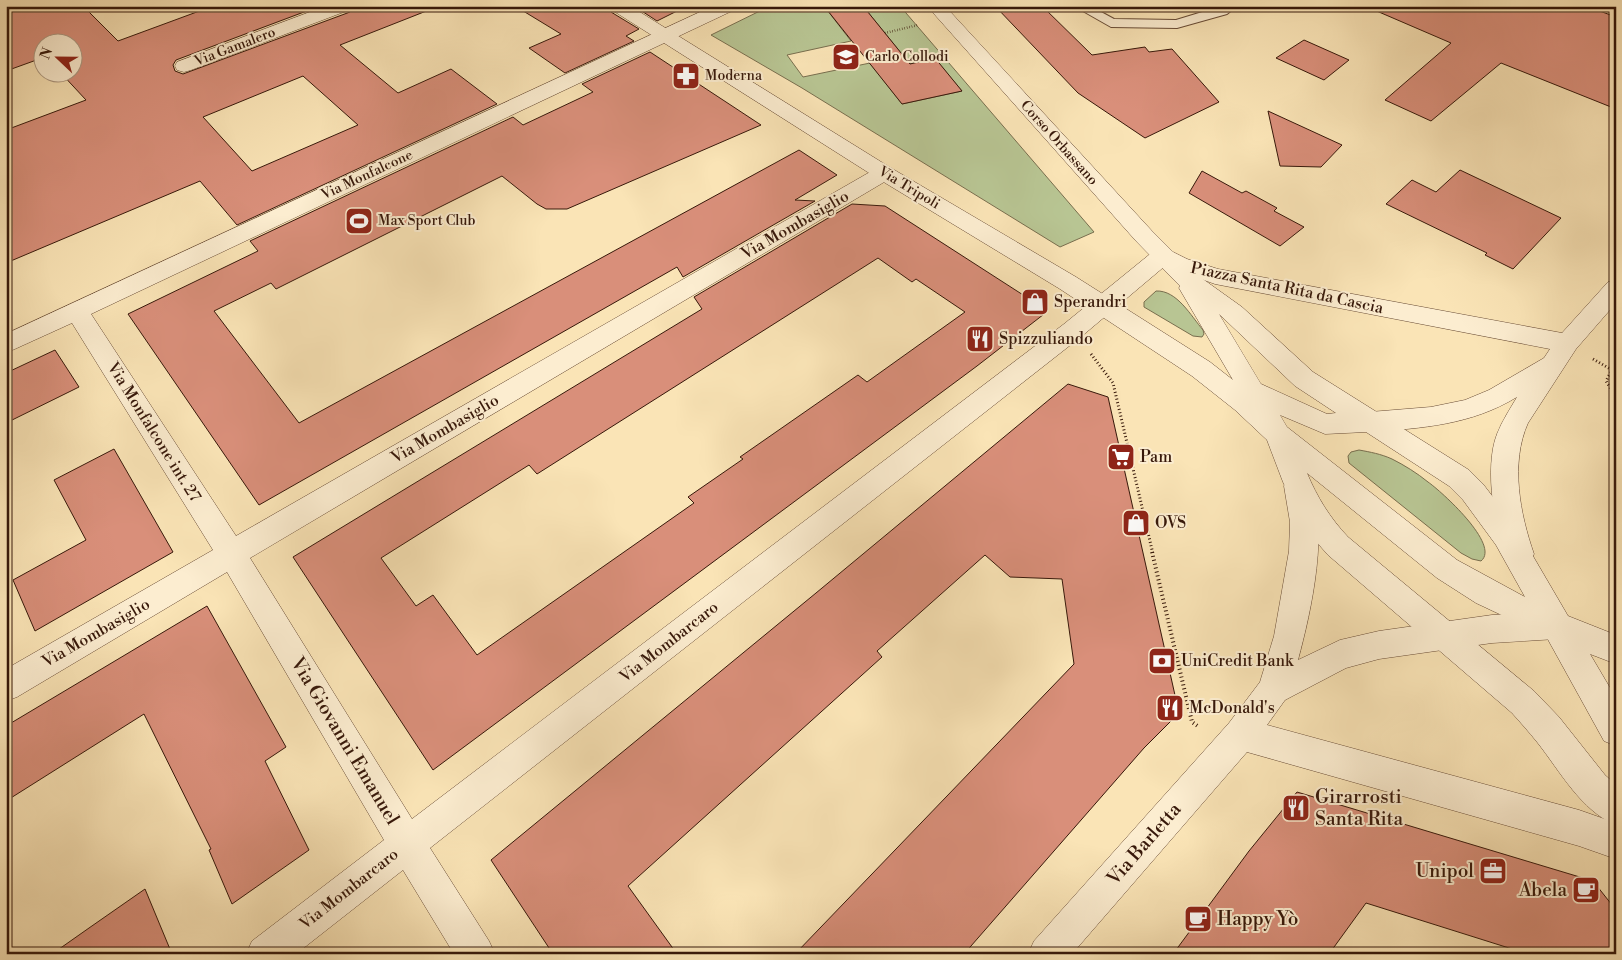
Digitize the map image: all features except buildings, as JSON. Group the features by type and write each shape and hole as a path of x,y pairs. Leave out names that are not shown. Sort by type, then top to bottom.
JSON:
{"street":[{"name":"Via Gamalero","path":"184,66 343,6"},
{"name":"Via Tripoli","path":"618,6 884,173 1103,305 1201,369"},
{"name":"Via Monfalcone","path":"6,344 728,6"},
{"name":"Corso Orbassano","path":"940,12 1185,278"},
{"name":"Via Mombasiglio","path":"6,686 884,173"},
{"path":"1073,330 1163,255"},
{"name":"Piazza Santa Rita da Cascia","path":"1163,255 1196,271 1559,354 1518,419 1509,436 1505,456 1504,480 1507,511 1512,533 1525,570"},
{"name":"Piazza Santa Rita da Cascia","path":"1185,278 1278,434 1297,482 1323,529 1338,546 1522,702 1547,728 1592,787 1616,808"},
{"name":"Piazza Santa Rita da Cascia","path":"1185,278 1234,313 1304,379 1370,422 1437,462 1466,485 1492,515 1616,730"},
{"path":"1278,434 1325,424 1370,422 1451,414 1483,404 1559,354 1616,288"},
{"name":"Via Monfalcone int. 27","path":"77,311 231,553"},
{"name":"Via Mombarcaro","path":"265,954 1073,330"},
{"path":"1201,369 1325,424"},
{"name":"Piazza Santa Rita da Cascia","path":"1201,369 1244,403 1278,434 1447,569 1466,582 1556,625 1616,650"},
{"name":"Piazza Santa Rita da Cascia","path":"1235,740 1274,689 1289,636 1304,551 1304,522 1297,482"},
{"name":"Via Giovanni Emanuel","path":"231,553 407,844 476,954"},
{"name":"Piazza Santa Rita da Cascia","path":"1274,689 1340,655 1379,645 1492,629 1556,625"},
{"path":"1235,740 1579,828 1616,841"},
{"name":"Via Barletta","path":"1047,954 1235,740"}],"lane":[{"path":"1080,6 1111,22 1177,24 1223,11 1231,6"}],"path":[{"path":"885,33 940,12"},
{"path":"1073,330 1113,383 1192,722 1235,740"},
{"path":"1559,354 1612,370 1606,381 1616,397"}],"green space":[{"path":"770,6 824,6 851,41 787,55 803,77 870,63 902,104 962,91 935,59 910,64 867,11 888,6 900,6 1094,232 1060,247 802,88 711,35"},
{"path":"1156,291 1171,295 1183,305 1203,330 1204,334 1202,337 1193,336 1144,307 1144,302"},
{"path":"1359,450 1380,454 1397,461 1419,475 1445,496 1467,519 1483,543 1485,553 1481,561 1461,553 1349,463 1348,456 1351,452"}],"place":[{"name":"Carlo Collodi","path":"846,57"},
{"name":"Moderna","path":"686,76"},
{"name":"Max Sport Club","path":"359,221"},
{"name":"Sperandri","path":"1035,302"},
{"name":"Spizzuliando","path":"980,339"},
{"name":"Pam","path":"1121,457"},
{"name":"OVS","path":"1136,523"},
{"name":"UniCredit Bank","path":"1162,661"},
{"name":"McDonald's","path":"1170,708"},
{"name":"Girarrosti Santa Rita","path":"1296,808"},
{"name":"Unipol","path":"1493,871"},
{"name":"Abela","path":"1586,890"},
{"name":"Happy Yò","path":"1198,919"}]}
